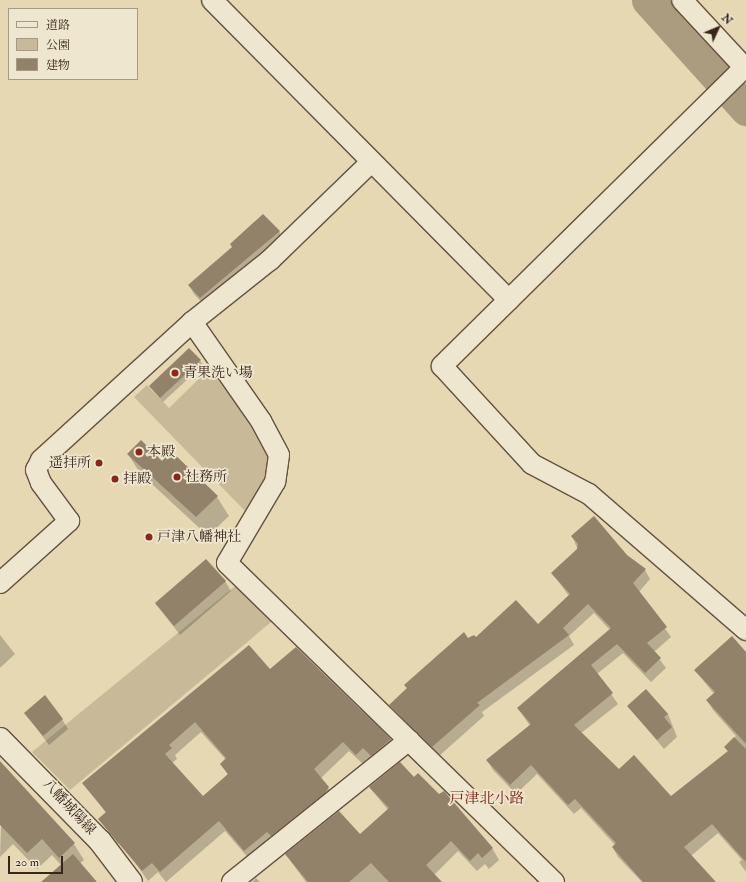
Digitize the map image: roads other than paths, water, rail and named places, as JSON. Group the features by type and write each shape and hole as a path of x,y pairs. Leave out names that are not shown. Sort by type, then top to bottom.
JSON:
{"main road":[{"name":"八幡城陽線","path":"0,739 100,841 131,882"}],"street":[{"path":"212,0 370,163 509,300"},
{"path":"682,0 745,68 442,366 532,464 590,494 746,630"},
{"path":"0,583 69,521 41,483 36,470 41,460 192,322 270,260 370,163"},
{"path":"192,322 197,334 260,421 279,455 275,482 227,563 554,882"},
{"path":"232,882 409,740"}],"waterway":[{"path":"648,0 746,109"}],"place":[{"name":"青果洗い場","path":"175,373"},
{"name":"本殿","path":"139,452"},
{"name":"遥拝所","path":"99,463"},
{"name":"社務所","path":"177,477"},
{"name":"拝殿","path":"115,479"},
{"name":"戸津八幡神社","path":"149,537"}],"district":[{"name":"戸津北小路","path":"487,799"}]}
